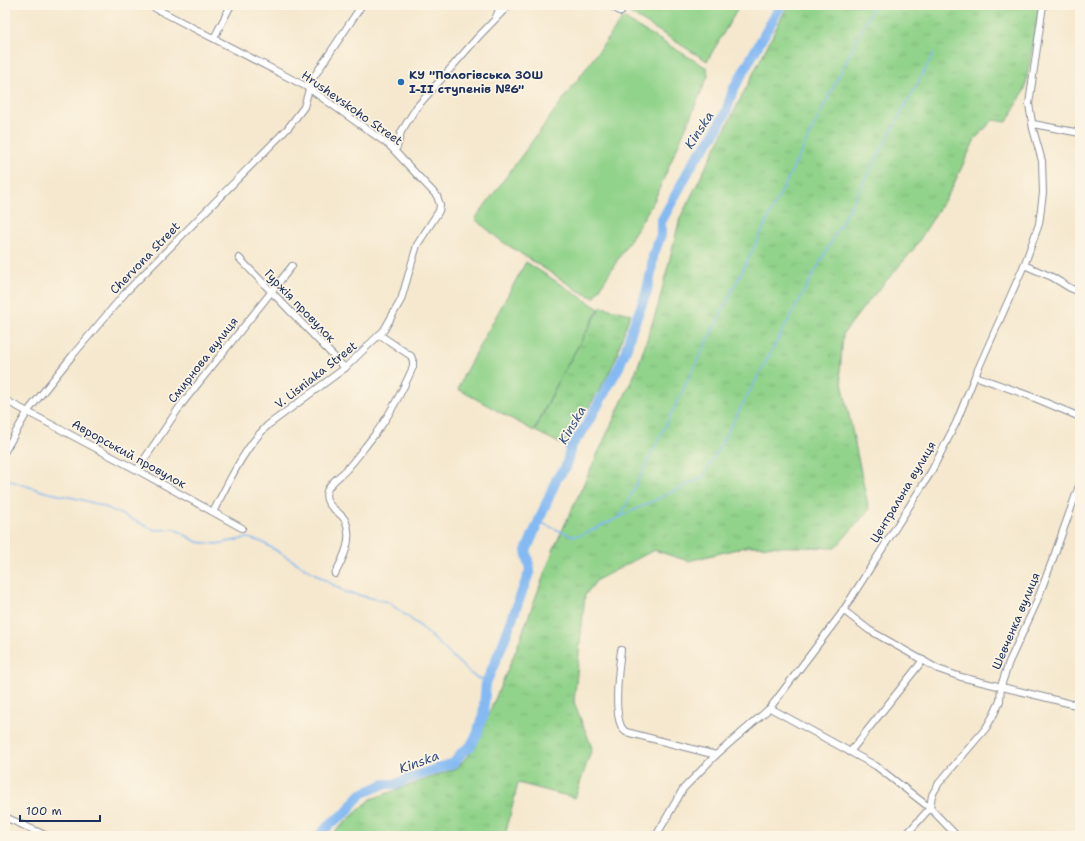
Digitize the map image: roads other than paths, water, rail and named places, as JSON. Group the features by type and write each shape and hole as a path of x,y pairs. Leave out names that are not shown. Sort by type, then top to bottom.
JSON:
{"street":[{"name":"Hrushevskoho Street","path":"149,5 308,88 394,150 437,196 440,205"},
{"path":"214,38 230,5"},
{"name":"Chervona Street","path":"5,451 28,411 126,292 297,117 306,103 308,88 362,5"},
{"path":"495,20 501,5"},
{"path":"394,150 397,147 401,132 416,108 478,37 509,5"},
{"path":"610,5 621,12"},
{"name":"Центральна вулиця","path":"656,836 683,789 716,755 770,708 843,610 931,472 956,423 1024,265 1039,224 1042,193 1042,161 1029,104 1043,5"},
{"path":"1033,124 1080,133"},
{"name":"V. Lisniaka Street","path":"213,512 245,453 259,434 345,368 380,335 388,324 406,288 416,245 439,211 440,205"},
{"name":"Гуржія провулок","path":"239,258 345,368"},
{"path":"1024,265 1052,277 1080,292"},
{"name":"Смирнова вулиця","path":"137,470 181,405 292,266"},
{"path":"335,574 347,548 348,537 346,521 326,500 328,488 347,469 373,437 396,402 413,367 411,356 380,335"},
{"path":"975,376 1030,396 1080,417"},
{"name":"Аврорський провулок","path":"5,400 28,411 242,528"},
{"name":"Шевченка вулиця","path":"905,836 930,808 932,795 939,783 986,728 994,714 1000,701 1001,686 1009,662 1035,606 1080,483"},
{"path":"843,610 869,630 938,669 961,677 1080,706"},
{"path":"621,650 617,713 622,730 716,755"},
{"path":"850,752 923,660"},
{"path":"770,708 876,766 930,808 957,836"},
{"path":"5,817 47,836"}],"waterway":[{"name":"Kinska","path":"319,836 331,823 347,812 361,794 384,784 397,784 407,779 454,763 462,752 470,747 478,733 483,717 486,683 504,641 530,570 526,551 557,478 566,467 571,446 584,429 619,367 646,294 653,256 661,235 661,222 694,161 713,136 726,112 733,90 781,5"},
{"path":"620,517 874,5"},
{"path":"539,522 572,536 582,535 703,477 934,53"},
{"path":"5,479 45,492 103,506 155,530 175,529 197,542 216,544 248,538 262,542 345,592 388,602 420,626 471,674 486,683"}],"place":[{"name":"КУ \"Пологівська ЗОШ І-ІІ ступенів №6\"","path":"401,82"}]}
